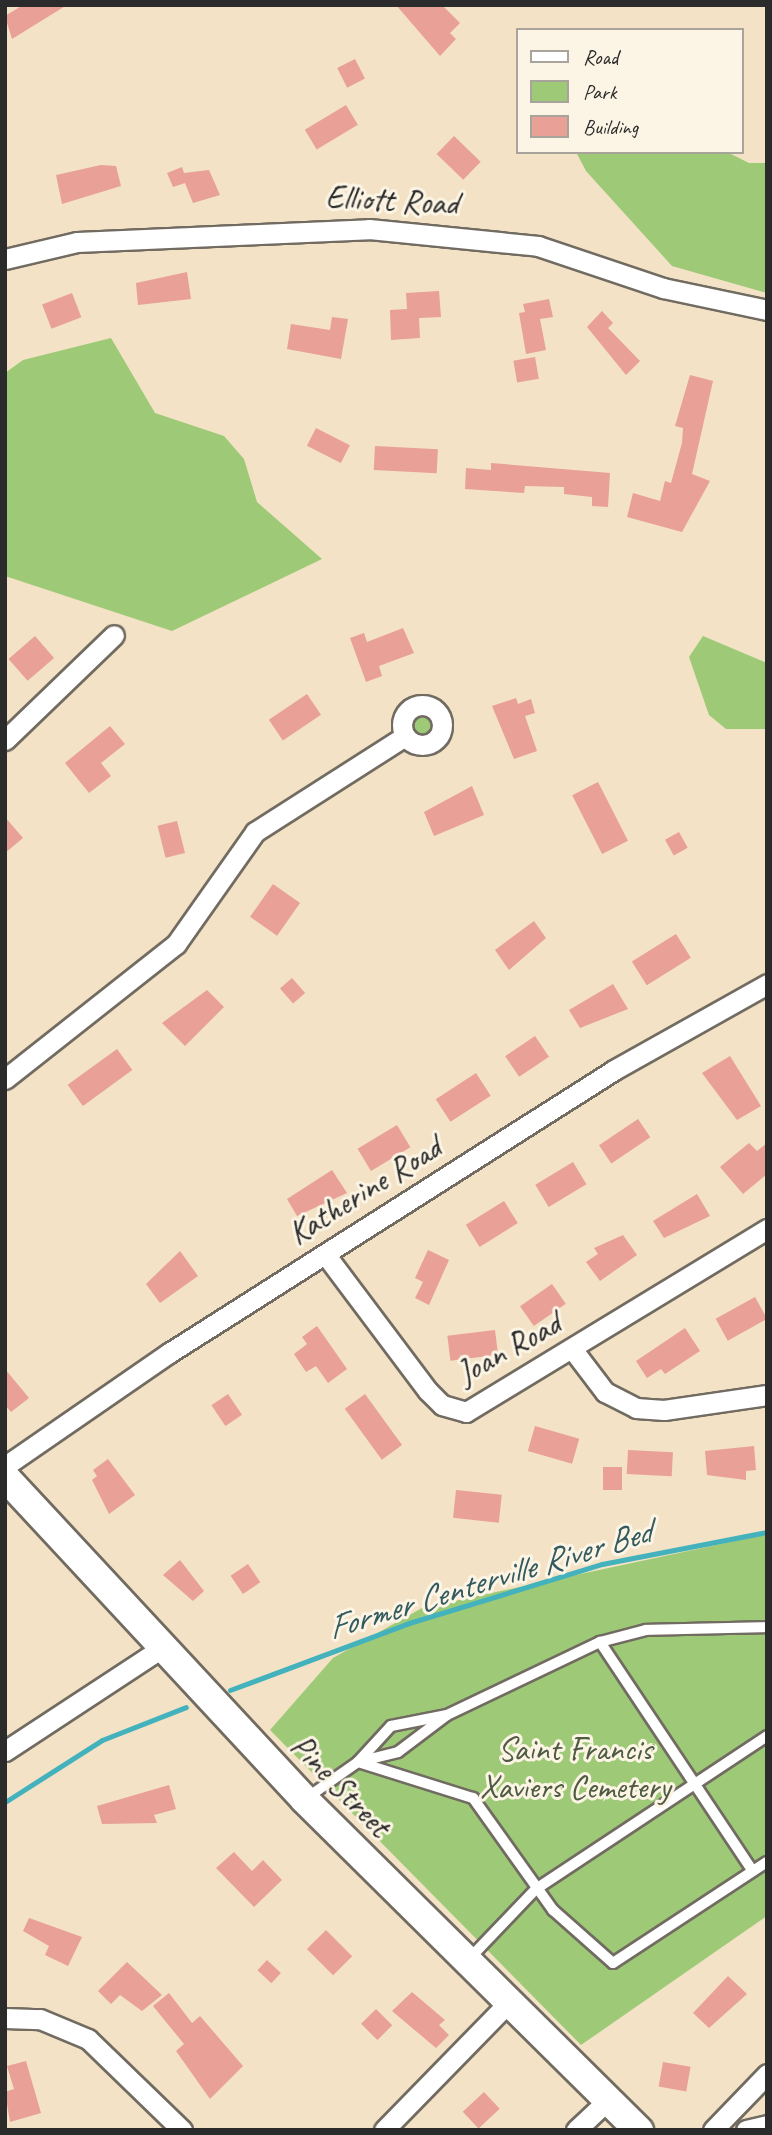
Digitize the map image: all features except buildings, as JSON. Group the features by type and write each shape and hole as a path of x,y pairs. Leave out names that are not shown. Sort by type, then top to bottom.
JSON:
{"main road":[{"name":"Pine Street","path":"5,1476 160,1648 305,1800 639,2130"}],"street":[{"name":"Elliott Road","path":"5,259 77,242 369,229 538,246 663,288 767,310"},
{"path":"5,740 114,635"},
{"path":"5,1079 176,944 255,832 405,736"},
{"name":"Katherine Road","path":"5,1466 325,1254 614,1070 767,984"},
{"name":"Joan Road","path":"325,1254 428,1391 456,1411 485,1406 767,1229"},
{"path":"573,1350 605,1392 636,1408 664,1410 767,1395"},
{"path":"5,1751 160,1648"},
{"path":"384,2130 508,2003"},
{"path":"5,2018 40,2020 88,2039 182,2130"},
{"path":"713,2130 767,2074"},
{"path":"576,2130 607,2100"},
{"path":"746,2130 767,2125"}],"lane":[{"path":"358,1762 398,1752 447,1715 600,1642 646,1630 767,1628"},
{"path":"600,1642 753,1871"},
{"path":"305,1800 358,1762 391,1726 447,1715"},
{"path":"466,1962 536,1889 767,1735"},
{"path":"358,1762 473,1798 536,1889 596,1954 613,1963 767,1862"}],"green space":[{"path":"577,154 731,154 749,163 767,163 767,293 672,266 586,171"},
{"path":"111,338 155,413 224,436 244,459 257,502 322,559 172,631 5,576 5,373 23,360"},
{"path":"703,636 767,663 767,729 726,729 709,715 689,657"},
{"path":"422,712 431,716 435,725 431,734 422,738 413,734 409,725 413,716"},
{"name":"Saint Francis Xaviers Cemetery","path":"767,1534 767,1916 581,2045 270,1730 333,1658 422,1608"}],"waterway":[{"name":"Former Centerville River Bed","path":"230,1690 409,1623 602,1564 767,1532"},
{"name":"Former Centerville River Bed","path":"5,1802 102,1740 186,1707"}]}
